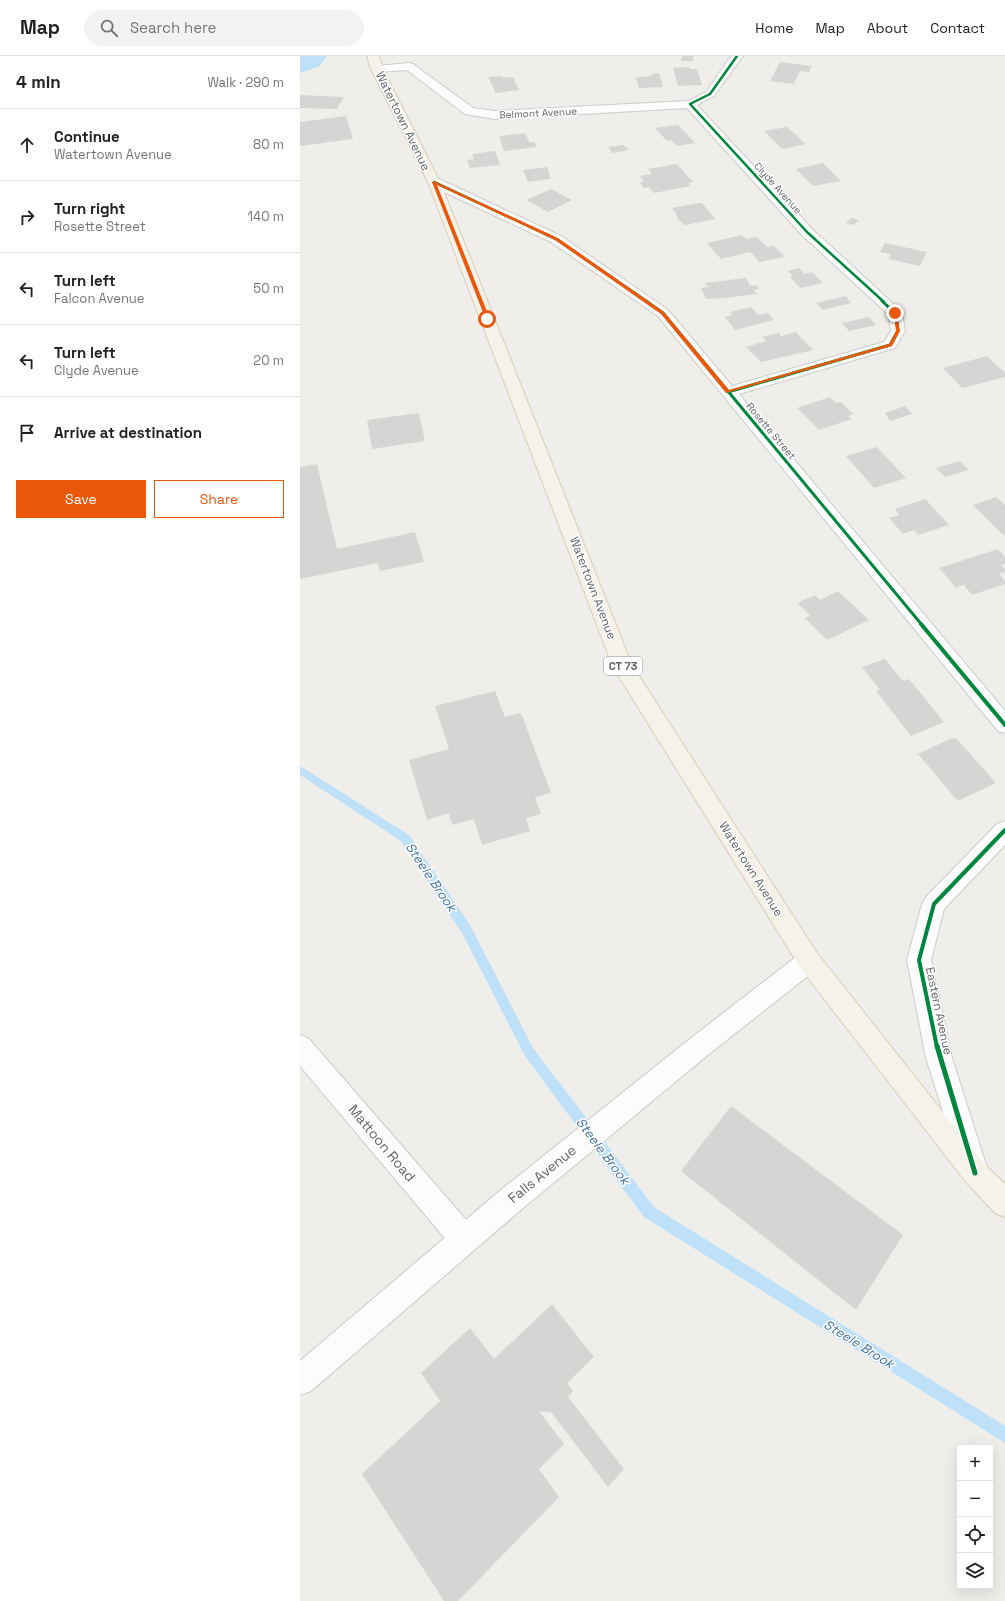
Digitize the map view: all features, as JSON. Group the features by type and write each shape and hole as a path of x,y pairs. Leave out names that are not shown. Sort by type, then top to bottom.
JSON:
{"main road":[{"name":"Watertown Avenue","path":"375,63 434,182 624,666 809,961 975,1173 1005,1203"}],"street":[{"path":"690,104 710,94 737,56"},
{"name":"Belmont Avenue","path":"375,63 409,66 469,111 495,116 690,104"},
{"name":"Clyde Avenue","path":"690,104 807,232 895,313 898,331 890,345 728,392"},
{"name":"Rosette Street","path":"434,182 556,239 663,313 1005,725"},
{"name":"Eastern Avenue","path":"975,1173 939,1058 919,960 934,904 1005,830"},
{"name":"Falls Avenue","path":"300,1380 512,1199 700,1046 809,961"},
{"name":"Mattoon Road","path":"300,1047 464,1239"}],"building":[{"path":"682,56 693,56 693,61 681,61"},
{"path":"780,62 812,66 809,72 800,71 794,84 770,81"},
{"path":"689,67 690,69 697,69 702,85 678,86 673,68"},
{"path":"659,73 663,87 639,88 636,77 652,76 651,74"},
{"path":"502,76 503,78 513,77 519,90 496,93 488,77"},
{"path":"300,95 344,97 337,109 300,108"},
{"path":"346,116 353,139 300,146 300,122"},
{"path":"678,125 695,143 677,146 671,140 667,141 655,128"},
{"path":"787,127 806,144 782,149 764,131"},
{"path":"525,133 529,142 534,142 537,147 504,151 499,136"},
{"path":"624,145 629,150 612,153 608,147"},
{"path":"495,151 500,165 470,168 467,160 474,159 472,154"},
{"path":"823,163 841,181 813,186 796,169"},
{"path":"677,164 693,182 688,183 691,186 654,193 649,187 644,188 639,182 644,182 640,176 652,174 648,169"},
{"path":"547,167 551,179 528,182 523,170"},
{"path":"551,189 572,200 548,212 526,200"},
{"path":"702,203 715,219 685,225 677,219 676,213 672,208"},
{"path":"851,218 859,220 854,225 846,223"},
{"path":"742,235 746,239 757,237 767,247 774,246 785,257 760,262 750,252 721,259 707,243"},
{"path":"885,243 927,252 920,266 888,259 891,254 880,252"},
{"path":"799,268 804,274 812,272 823,283 800,288 790,277 793,276 788,271"},
{"path":"746,278 750,286 757,285 759,289 754,290 757,294 706,299 701,288 708,287 705,283"},
{"path":"846,296 851,303 823,310 816,303"},
{"path":"751,307 758,315 768,313 774,320 735,330 725,317 733,315 730,312"},
{"path":"869,317 876,325 849,331 842,323"},
{"path":"796,332 813,350 761,362 746,347 766,341 762,337 779,333 781,336"},
{"path":"987,356 1005,373 1005,377 962,388 943,368"},
{"path":"830,397 836,403 841,402 853,414 848,416 852,419 819,430 797,408"},
{"path":"905,406 912,414 890,421 885,413"},
{"path":"419,413 425,441 372,449 367,420"},
{"path":"877,447 906,478 874,488 846,456"},
{"path":"960,461 969,470 945,477 936,468"},
{"path":"317,464 337,549 415,532 424,562 380,571 378,563 300,579 300,467"},
{"path":"996,497 1005,505 1005,534 1003,535 973,505"},
{"path":"925,499 949,525 918,535 914,530 903,534 889,518 899,515 895,509"},
{"path":"998,549 1005,557 1005,564 1001,565 1005,569 1005,572 999,574 1005,581 1005,584 972,595 964,585 956,588 939,568"},
{"path":"838,591 869,620 827,640 805,618 810,616 798,603 815,595 820,600"},
{"path":"885,659 903,681 909,679 944,722 911,736 876,691 880,690 862,667"},
{"path":"495,691 505,717 521,713 551,793 535,797 541,814 526,818 530,831 482,845 474,819 452,825 449,813 427,820 409,760 449,749 435,706"},
{"path":"952,738 957,739 996,783 960,800 956,799 918,754"},
{"path":"731,1106 903,1235 856,1310 681,1171"},
{"path":"552,1304 594,1357 567,1383 573,1391 568,1397 624,1469 608,1487 551,1412 539,1411 564,1444 539,1469 559,1497 458,1601 444,1601 362,1474 440,1401 421,1373 470,1328 494,1359"}],"waterway":[{"name":"Steele Brook","path":"300,63 308,59 310,56"},
{"name":"Steele Brook","path":"300,770 405,838 466,929 529,1052 649,1212 1005,1435"}],"cycle path":[{"path":"728,392 890,345 898,331 895,313 807,232 690,104 710,94 737,56"},
{"path":"434,182 556,239 663,313 1005,725"},
{"path":"975,1173 939,1058 919,960 934,904 1005,830"}],"route":[{"path":"487,319 434,182 556,239 663,313 728,392 890,345 898,331 895,313"}]}
